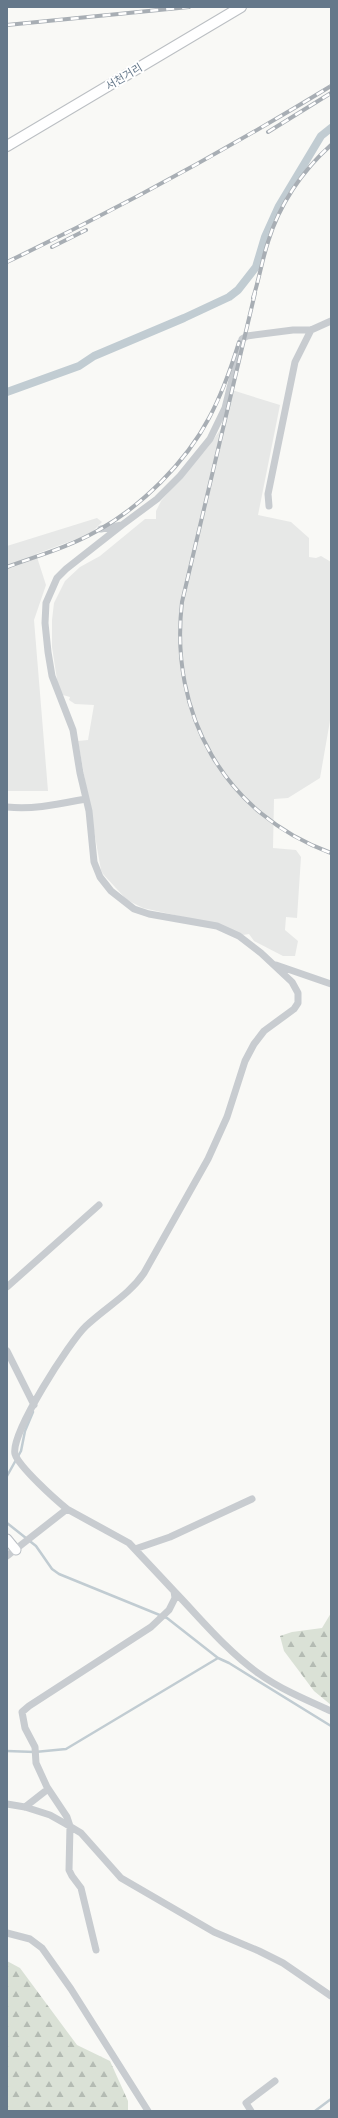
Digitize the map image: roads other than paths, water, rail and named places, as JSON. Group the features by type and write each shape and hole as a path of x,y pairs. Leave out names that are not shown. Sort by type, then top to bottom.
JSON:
{"main road":[{"name":"서천거리","path":"7,146 241,7"}],"street":[{"path":"331,321 311,330 292,330 247,336 242,339 225,408 210,439 180,476 157,499 66,569 57,578 46,602 45,623 52,676 73,730 92,832 94,862 100,877 122,902 134,909 149,914 217,926 239,936 272,963 292,982 298,993 298,1003 291,1012 264,1031 254,1044 245,1061 227,1117 208,1159 144,1273 137,1283 86,1326 75,1338 58,1361 15,1442 18,1458 24,1469 67,1509 117,1535 135,1549 221,1641 257,1672 289,1692 331,1711"},
{"path":"269,506 268,494 295,362 311,330"},
{"path":"101,529 122,525"},
{"path":"7,807 18,808 52,805 85,799"},
{"path":"272,963 331,984"},
{"path":"7,1287 99,1205"},
{"path":"7,1351 34,1404"},
{"path":"135,1549 170,1537 252,1499"},
{"path":"7,1556 67,1509"},
{"path":"7,1539 16,1550"},
{"path":"96,1950 81,1888 72,1876 70,1870 70,1826 67,1817 48,1789 36,1763 35,1747 25,1728 22,1712 151,1627 162,1616 175,1598 174,1591"},
{"path":"25,1807 48,1789"},
{"path":"7,1804 25,1807 50,1815 70,1826 81,1833 121,1878 214,1932 259,1950 283,1963 331,1996"},
{"path":"7,1933 30,1939 42,1948 80,2002 148,2111"},
{"path":"251,2111 246,2103 275,2081"}],"waterway":[{"path":"7,392 79,366 94,356 184,318 229,297 238,290 256,267 265,237 279,206 321,136 331,128"},
{"path":"7,1476 21,1451 25,1431 33,1412"},
{"path":"7,1523 36,1546 52,1569 59,1574 167,1618 218,1658"},
{"path":"7,1751 35,1752 66,1749 218,1658 229,1663 331,1726"},
{"path":"315,2111 331,2099"}],"railway":[{"path":"7,25 189,7"},
{"path":"7,262 90,221 171,178 252,133 331,86"},
{"path":"268,132 331,93"},
{"path":"253,298 266,249 278,215 301,177 331,145"},
{"path":"52,247 86,230"},
{"path":"255,293 182,602 180,643 185,683 195,720 212,755 233,786 261,813 293,836 331,853"},
{"path":"7,567 64,547 97,531 130,509 161,482 188,451 209,418 226,381 239,342"}]}
